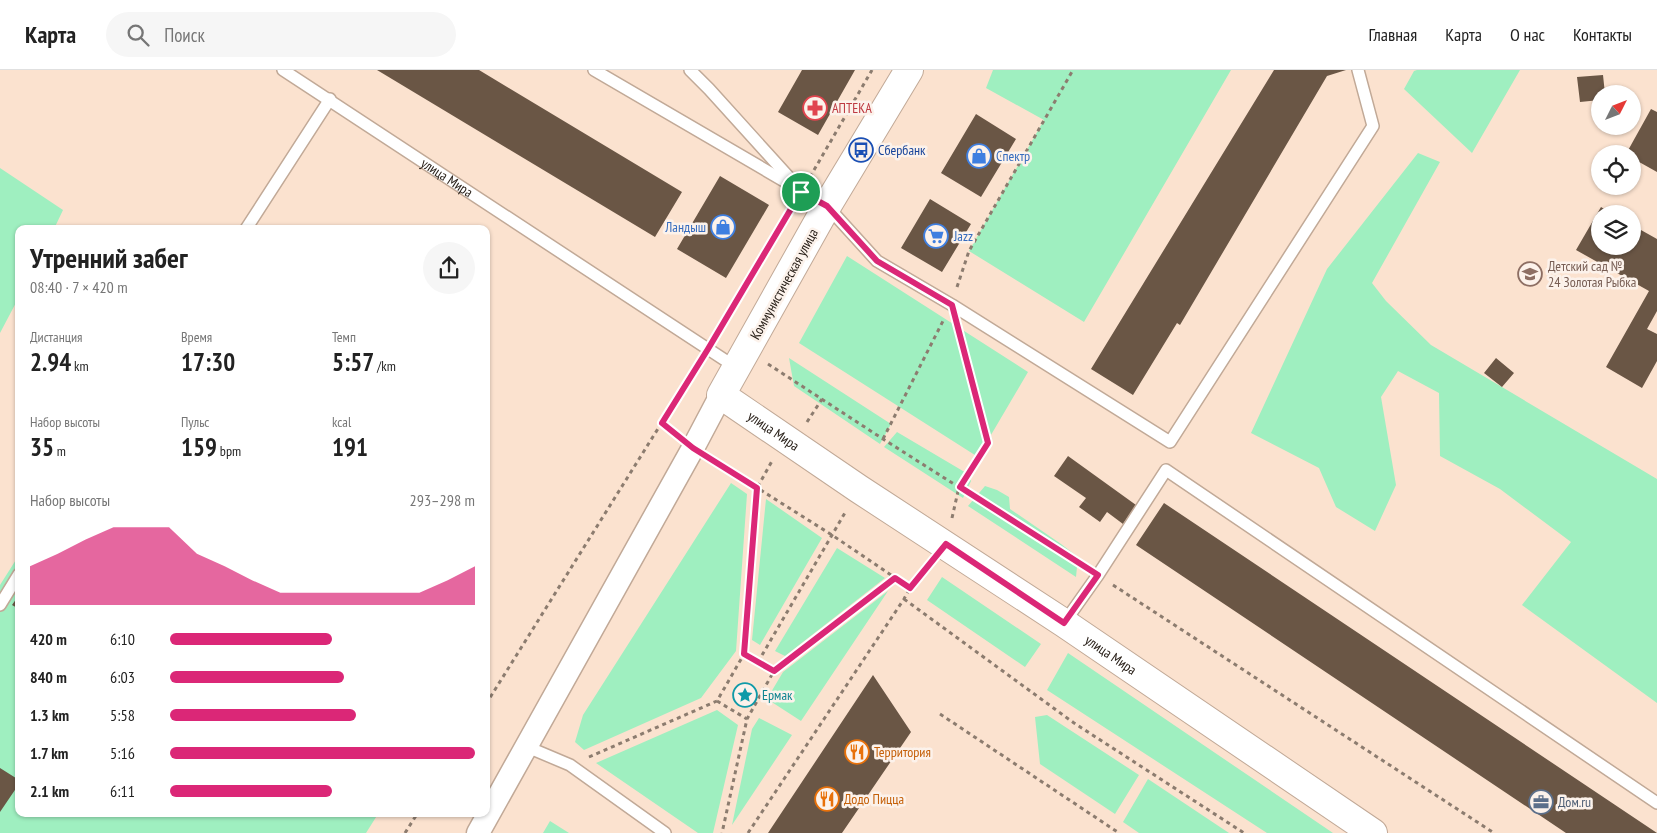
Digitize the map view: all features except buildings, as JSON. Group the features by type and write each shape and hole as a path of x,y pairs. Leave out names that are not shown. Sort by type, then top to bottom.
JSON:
{"street":[{"name":"Коммунистическая улица","path":"721,395 827,206 909,70"},
{"path":"490,811 721,395"},
{"name":"улица Мира","path":"721,395 859,489 946,544 1064,623 1373,833"},
{"path":"478,833 487,817"}],"lane":[{"name":"улица Мира","path":"283,70 330,99 708,349 742,359"},
{"path":"594,70 827,206 877,261 952,305 1170,442 1373,126 1358,70"},
{"path":"690,70 801,192"},
{"path":"249,225 330,99"},
{"path":"1064,623 1098,575 1166,470 1657,803"},
{"path":"0,605 15,581"},
{"path":"525,746 570,765 664,833"}],"path":[{"path":"490,698 708,349 872,70"},
{"path":"883,439 952,305 969,251 1073,70"},
{"path":"748,833 910,588 946,544 960,487 988,443 952,305"},
{"path":"742,359 883,439 960,487 1494,833"},
{"path":"662,423 693,448 832,535 910,588"},
{"path":"570,765 717,701 744,654 757,488 770,463"},
{"path":"758,662 859,489"},
{"path":"722,833 747,719 774,671 895,578"},
{"path":"904,599 1074,723 1244,833"},
{"path":"744,654 774,671"},
{"path":"717,701 747,719"},
{"path":"940,714 1119,833"},
{"path":"405,833 415,817"}],"green space":[{"path":"993,70 1231,70 1084,322 969,251 1044,120 986,88"},
{"path":"1520,70 1472,153 1404,89 1414,71"},
{"path":"1418,153 1440,162 1372,283 1386,301 1431,345 1657,479 1657,703 1522,605 1571,542 1500,489 1440,456 1439,393 1398,371 1381,397 1396,485 1375,531 1336,507 1319,468 1251,433 1327,269"},
{"path":"0,168 63,210 56,225 15,225 15,305 0,333"},
{"path":"847,256 1028,372 978,457 799,343"},
{"path":"789,358 891,424 880,444 794,386"},
{"path":"897,432 968,474 971,481 963,498 884,447"},
{"path":"731,483 747,494 736,651 701,698 584,750 575,742 583,715"},
{"path":"985,486 1009,497 1010,509 1078,557 1076,577 968,506"},
{"path":"766,499 822,538 760,645 752,640"},
{"path":"837,548 885,578 785,656 775,651"},
{"path":"15,561 15,817 376,817 366,833 0,833 0,585"},
{"path":"942,577 1041,644 1025,667 927,600"},
{"path":"888,591 801,721 767,699 783,672"},
{"path":"1068,653 1333,833 1267,833 1047,690"},
{"path":"717,710 738,725 713,833 698,833 596,763"},
{"path":"1047,715 1139,775 1115,814 1040,764 1035,717"},
{"path":"759,718 792,735 732,825 752,729"},
{"path":"1148,779 1229,833 1139,833 1123,822"},
{"path":"550,821 569,833 543,833"}],"place":[{"name":"АПТЕКА","path":"815,108"},
{"name":"Сбербанк","path":"861,150"},
{"name":"Спектр","path":"979,156"},
{"name":"Ландыш","path":"723,227"},
{"name":"Jazz","path":"936,236"},
{"name":"Детский сад № 24 Золотая Рыбка","path":"1530,274"},
{"name":"Ермак","path":"745,695"},
{"name":"Территория","path":"857,752"},
{"name":"Додо Пицца","path":"827,799"},
{"name":"Дом.ru","path":"1541,802"}],"route":[{"path":"801,192 827,206 877,261 952,305 988,443 960,487 1098,575 1064,623 946,544 910,588 895,578 774,671 744,654 757,488 693,448 662,423 801,192"}]}
